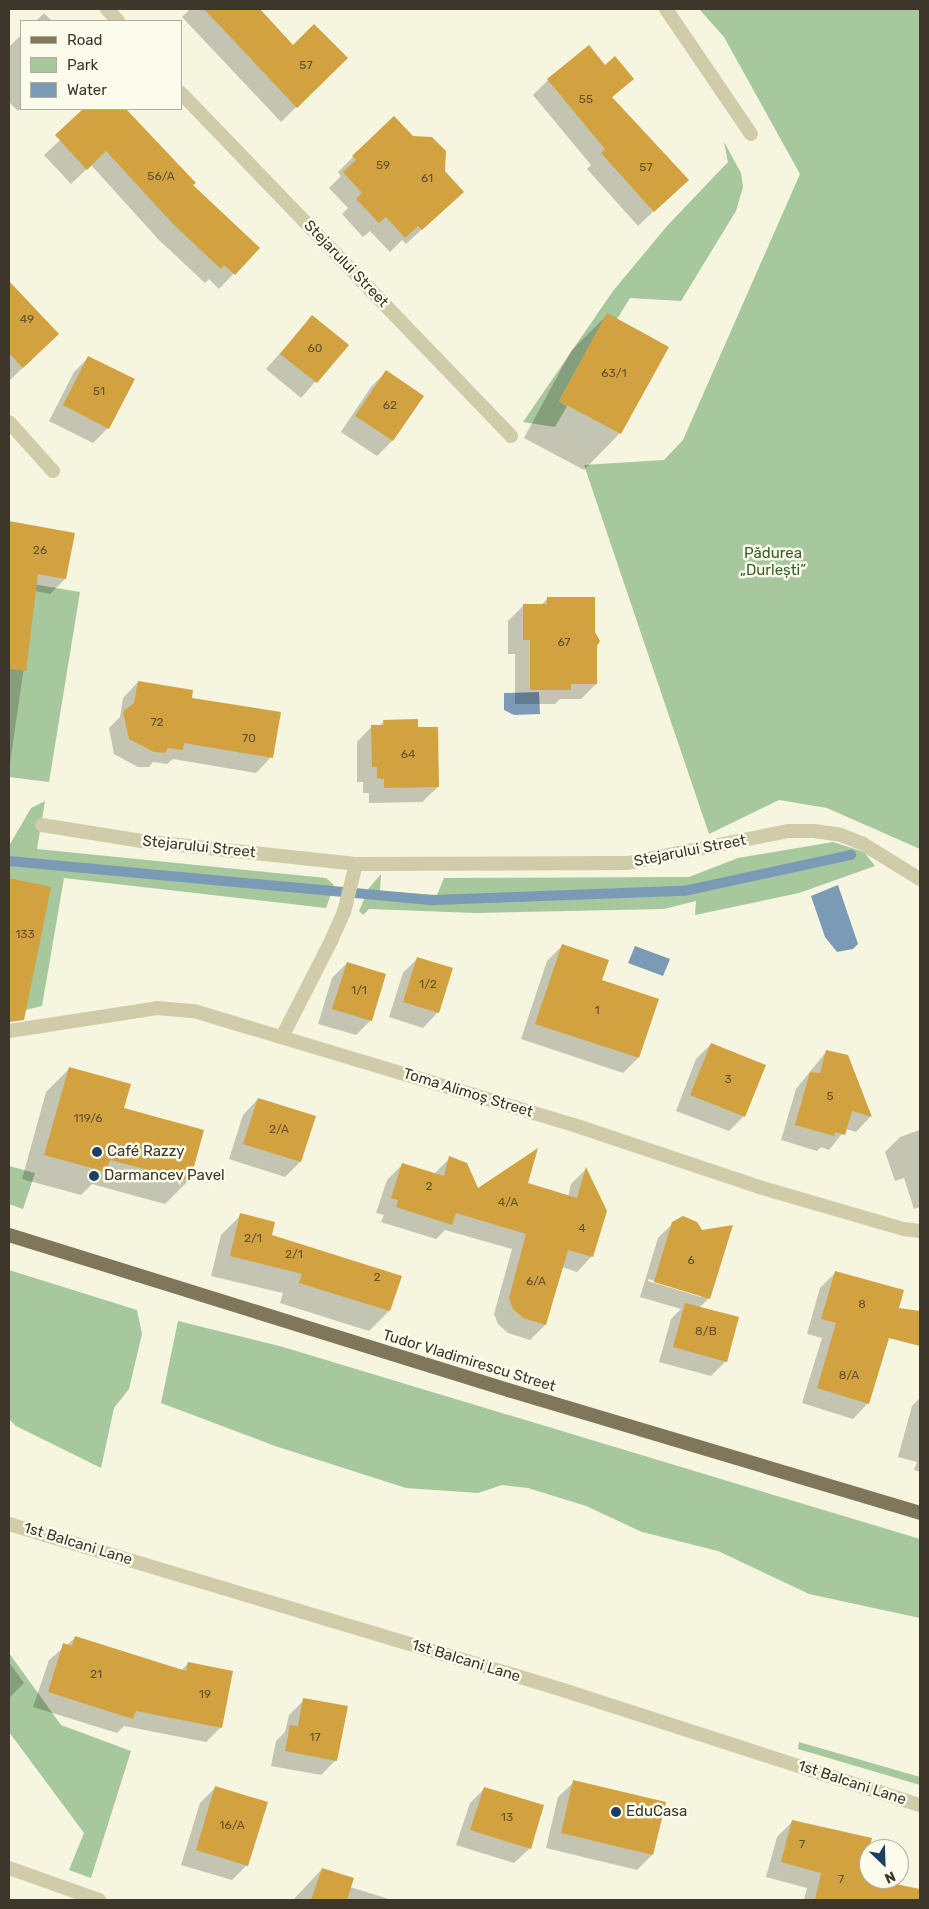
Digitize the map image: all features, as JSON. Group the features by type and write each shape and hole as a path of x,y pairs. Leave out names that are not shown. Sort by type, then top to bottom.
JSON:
{"main road":[{"name":"Tudor Vladimirescu Street","path":"9,1235 508,1390 920,1513"}],"street":[{"path":"107,9 117,20"},
{"path":"666,9 751,134"},
{"name":"Stejarului Street","path":"182,94 511,436"},
{"path":"9,422 53,471"},
{"name":"Stejarului Street","path":"42,824 142,840 356,864 628,863 788,831 814,831 841,835 863,844 920,879"},
{"path":"283,1035 312,983 344,912 356,864"},
{"name":"Toma Alimoș Street","path":"9,1030 157,1008 194,1011 283,1035 760,1187 904,1229 920,1231"},
{"name":"1st Balcani Lane","path":"9,1524 569,1692 920,1805"},
{"path":"9,1868 99,1900"}],"green space":[{"name":"Pădurea „Durlești”","path":"699,9 920,9 920,849 827,808 779,800 709,834 584,465 664,460 683,440 800,174 724,37"},
{"path":"724,142 741,173 743,187 736,211 681,301 630,298 617,319 607,314 559,401 567,406 555,427 523,422 613,291 667,226 728,162"},
{"path":"9,580 80,592 49,782 9,777"},
{"path":"45,801 37,849 326,878 334,885 326,908 64,878 42,1006 9,1014 9,846 31,808"},
{"path":"833,842 864,852 875,866 799,893 695,915 696,901 664,909 476,913 369,909 363,915 359,911 369,888 381,874 380,891 437,895 444,878 689,877 738,858"},
{"path":"9,1166 35,1173 23,1209 9,1204"},
{"path":"9,1270 137,1310 142,1334 129,1389 114,1408 101,1468 16,1426 9,1419"},
{"path":"178,1321 283,1347 920,1539 920,1618 809,1594 718,1551 642,1532 586,1506 528,1488 502,1485 478,1493 406,1488 275,1446 161,1403"},
{"path":"9,1653 61,1725 131,1751 91,1878 69,1870 84,1833 9,1732"},
{"path":"799,1742 920,1777 920,1785 798,1749"}],"water":[{"path":"539,692 540,714 514,715 504,710 504,693"},
{"path":"838,885 858,944 853,949 837,952 825,937 811,896"},
{"path":"635,946 670,959 663,976 628,963"}],"building":[{"path":"204,9 260,9 293,45 314,24 348,58 297,108"},
{"path":"589,45 605,65 615,56 634,79 612,97 689,180 654,212 601,153 605,149 547,79"},
{"path":"82,110 127,110 196,183 193,185 260,248 235,275 224,265 221,269 174,225 106,151 87,170 55,135"},
{"path":"394,116 413,136 432,137 446,151 445,171 464,192 422,230 418,226 405,238 386,217 379,223 356,199 362,193 343,172 356,160 352,156"},
{"path":"9,281 59,334 23,368 9,353"},
{"path":"607,313 669,347 621,434 559,401"},
{"path":"312,315 349,345 317,383 280,354"},
{"path":"88,356 135,379 109,429 63,405"},
{"path":"386,370 424,396 393,441 355,416"},
{"path":"9,521 75,533 66,579 38,574 26,671 9,669"},
{"path":"547,597 595,597 595,632 600,641 597,646 597,684 571,684 571,690 530,690 530,640 523,640 523,604 547,604"},
{"path":"138,681 193,690 192,698 281,712 273,758 184,743 183,750 168,748 165,753 154,752 129,739 123,712 134,703"},
{"path":"418,719 418,727 438,727 439,787 384,788 384,779 377,778 377,767 372,767 371,725 384,725 383,720"},
{"path":"9,878 51,887 24,1020 9,1022"},
{"path":"562,944 609,960 602,980 659,999 639,1058 535,1024"},
{"path":"417,957 453,968 439,1013 403,1002"},
{"path":"347,962 386,974 372,1021 332,1009"},
{"path":"711,1043 766,1065 745,1117 690,1095"},
{"path":"826,1050 848,1055 872,1117 852,1111 845,1135 835,1132 834,1136 795,1125 810,1072 820,1073"},
{"path":"69,1067 131,1084 124,1108 204,1130 190,1181 110,1160 106,1172 44,1155"},
{"path":"258,1098 316,1116 301,1162 243,1144"},
{"path":"538,1148 528,1183 577,1198 586,1167 607,1211 593,1257 568,1250 546,1325 523,1318 513,1309 509,1298 526,1234 456,1213 452,1225 396,1207 398,1200 391,1198 402,1163 444,1176 449,1156 467,1163 478,1188"},
{"path":"240,1213 275,1222 272,1235 402,1276 390,1311 299,1283 302,1274 230,1256"},
{"path":"683,1216 697,1222 702,1230 733,1225 710,1299 654,1282 672,1222"},
{"path":"835,1271 904,1290 899,1308 920,1311 920,1346 889,1338 869,1404 817,1388 836,1323 821,1319"},
{"path":"685,1303 739,1317 727,1362 673,1347"},
{"path":"75,1636 186,1671 188,1662 233,1671 222,1728 136,1711 133,1719 48,1692 63,1643 72,1646"},
{"path":"303,1698 348,1706 337,1761 285,1751 290,1725 298,1726"},
{"path":"573,1780 666,1802 653,1855 561,1833"},
{"path":"215,1786 268,1802 248,1866 196,1850"},
{"path":"484,1787 544,1805 531,1849 470,1830"},
{"path":"792,1820 872,1838 859,1839 859,1889 909,1889 909,1887 920,1889 920,1900 815,1900 821,1873 781,1862"},
{"path":"322,1868 354,1878 347,1900 311,1900"}],"waterway":[{"path":"9,861 433,900 684,891 851,855"}],"place":[{"name":"Café Razzy","path":"97,1152"},
{"name":"Darmancev Pavel","path":"94,1176"},
{"name":"EduCasa","path":"616,1812"}]}
